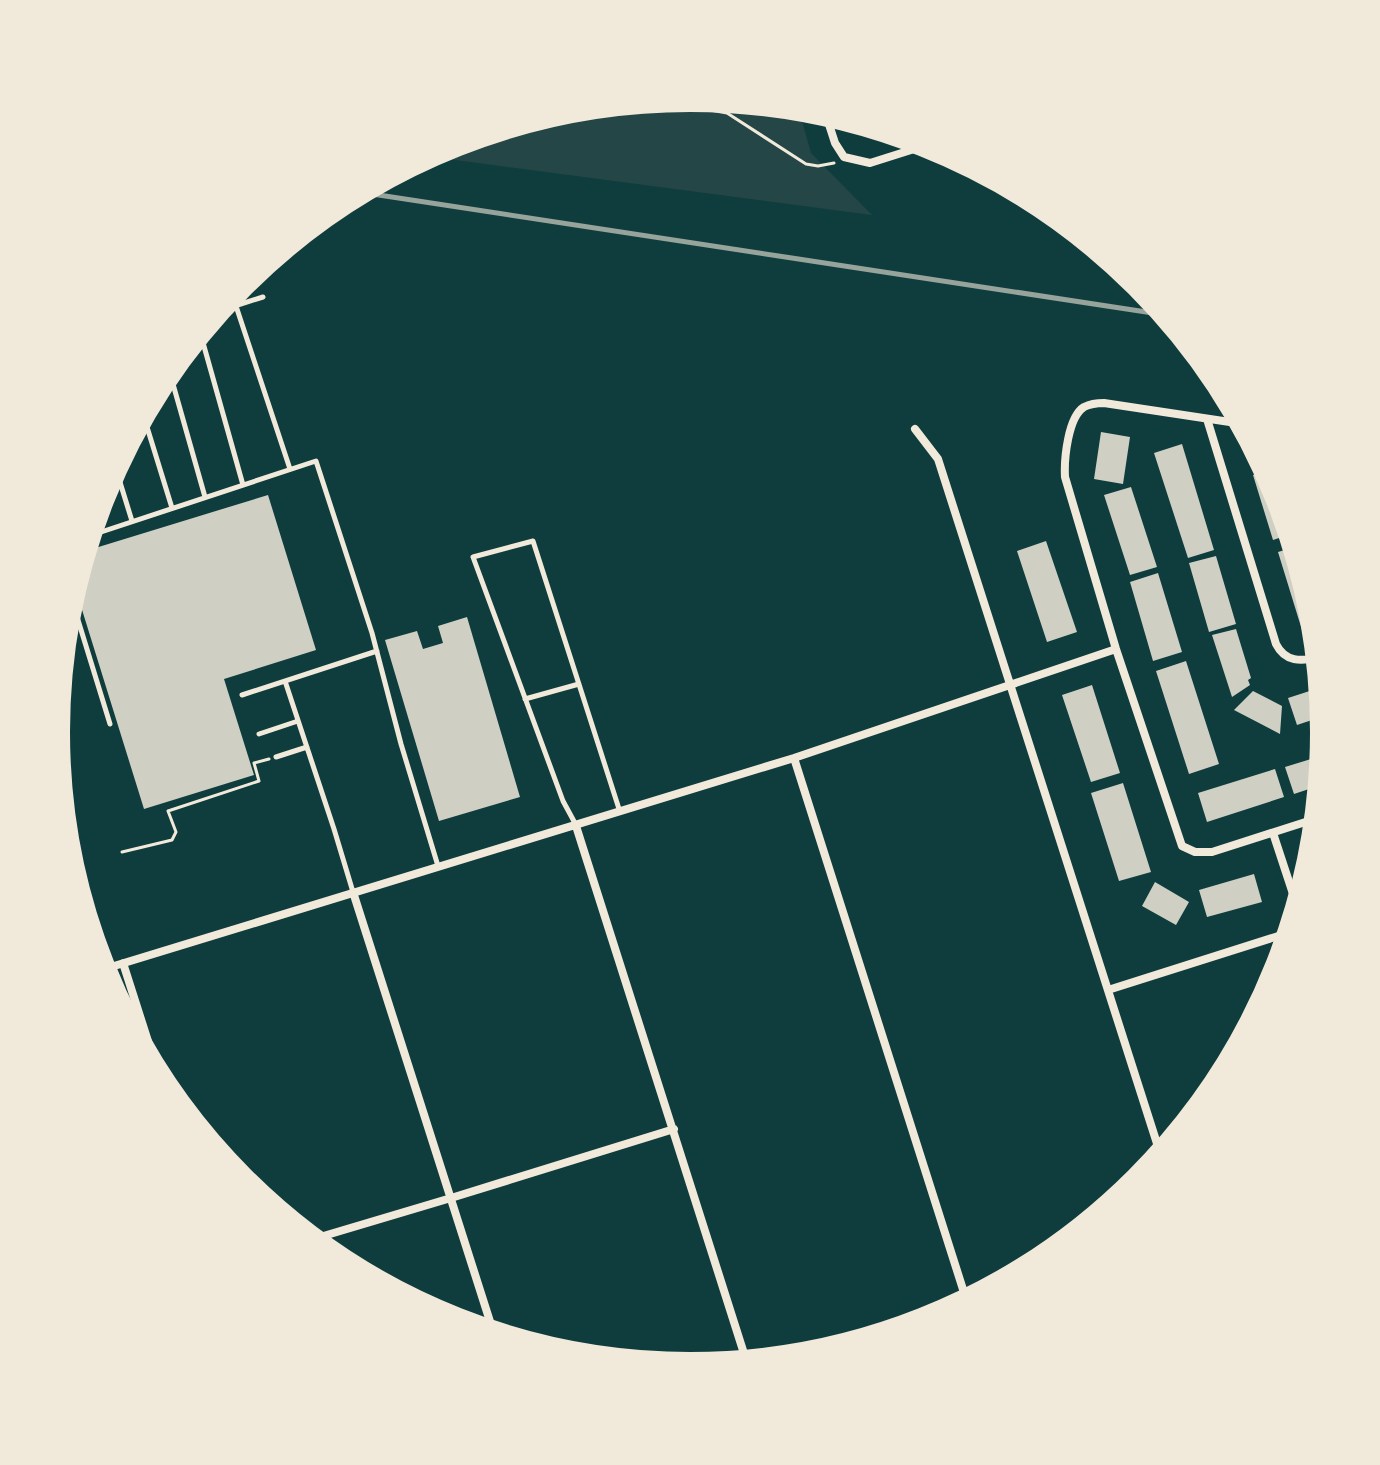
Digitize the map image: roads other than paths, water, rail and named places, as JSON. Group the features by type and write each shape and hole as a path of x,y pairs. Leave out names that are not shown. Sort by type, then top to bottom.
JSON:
{"street":[{"path":"830,127 844,157 870,163 908,151"},
{"path":"1229,422 1104,403 1093,404 1075,416 1064,457 1065,477 1116,649 1182,846 1195,852 1212,852 1306,822"},
{"path":"1207,419 1276,644 1280,652 1293,660 1308,660"},
{"path":"915,429 938,459 1157,1144"},
{"path":"113,966 794,758 1116,649"},
{"path":"794,758 963,1291"},
{"path":"576,826 743,1352"},
{"path":"1273,833 1292,890"},
{"path":"353,892 490,1321"},
{"path":"1108,990 1277,936"},
{"path":"123,963 145,1032"},
{"path":"324,1236 674,1129"}],"lane":[{"path":"238,305 263,297"},
{"path":"236,307 290,469"},
{"path":"204,345 243,485"},
{"path":"174,386 205,497"},
{"path":"147,428 172,508"},
{"path":"102,529 316,461 377,651 438,867"},
{"path":"120,483 132,521"},
{"path":"576,826 563,801 473,557 533,541 620,812"},
{"path":"78,621 110,724"},
{"path":"242,695 377,651"},
{"path":"285,681 353,892"},
{"path":"525,699 579,684"},
{"path":"259,734 298,721"},
{"path":"276,757 307,747"}],"railway":[{"path":"378,195 1149,312"}]}
